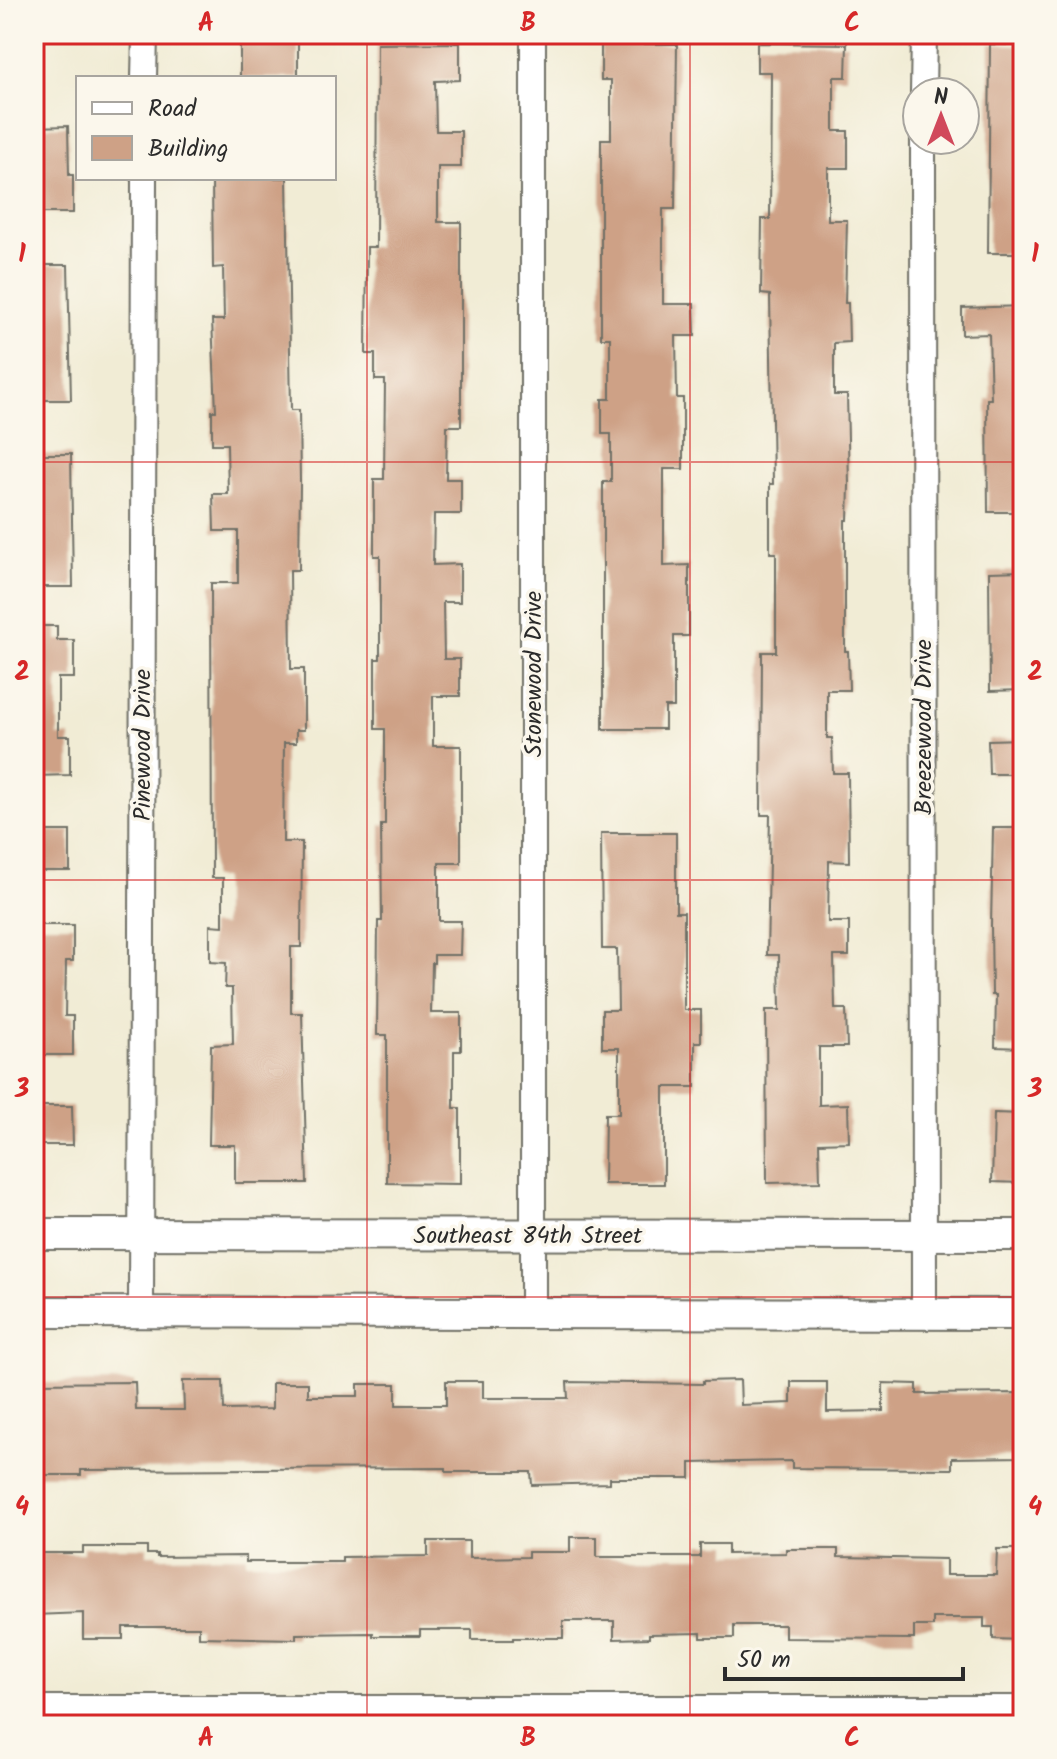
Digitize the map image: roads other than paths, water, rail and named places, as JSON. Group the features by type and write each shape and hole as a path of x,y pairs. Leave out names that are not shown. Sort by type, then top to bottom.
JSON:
{"street":[{"path":"144,76 145,34"},
{"name":"Stonewood Drive","path":"533,34 533,1313"},
{"path":"923,76 924,34"},
{"name":"Breezewood Drive","path":"923,156 924,1314"},
{"name":"Pinewood Drive","path":"141,1312 144,180"},
{"name":"Southeast 84th Street","path":"34,1234 1023,1235"},
{"path":"34,1312 1023,1314"},
{"path":"34,1708 1023,1708"}]}
